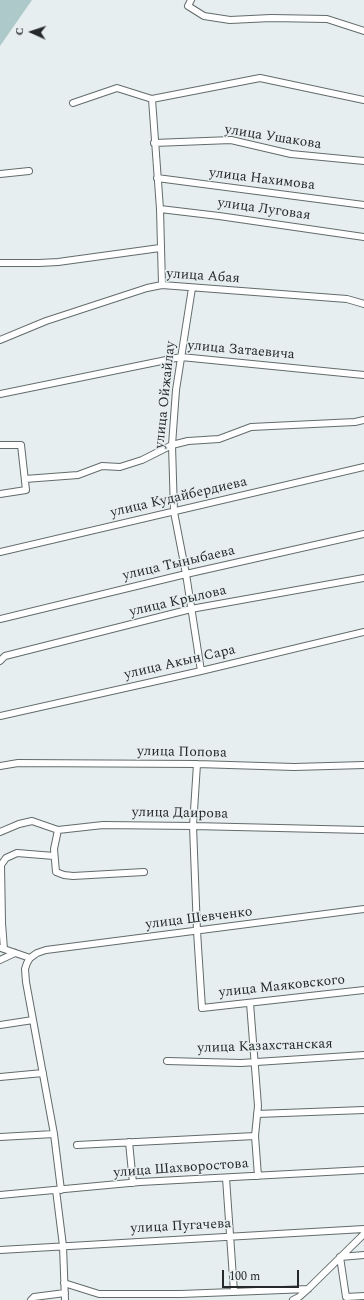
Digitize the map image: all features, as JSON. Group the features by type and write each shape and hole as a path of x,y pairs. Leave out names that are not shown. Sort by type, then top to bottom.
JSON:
{"street":[{"path":"191,0 188,6 204,16 230,20 271,18 327,19 364,31"},
{"path":"73,103 117,88 152,99 260,78 364,100"},
{"path":"152,99 160,209 162,286"},
{"name":"улица Ушакова","path":"154,143 231,140 291,154 364,161"},
{"path":"0,174 29,171"},
{"name":"улица Нахимова","path":"157,178 364,205"},
{"name":"улица Луговая","path":"160,209 364,237"},
{"path":"0,263 58,262 160,248"},
{"name":"улица Абая","path":"0,340 46,321 148,288 162,286 347,299 364,304"},
{"name":"улица Ойжайлау","path":"192,288 176,390 172,445 174,512 186,574 201,672"},
{"name":"улица Затаевича","path":"0,394 181,357 364,375"},
{"path":"25,479 78,475 102,466 120,467 142,460 172,445 188,441 220,439 251,427 355,422 364,420"},
{"path":"0,445 21,445 26,490 0,494"},
{"name":"улица Кудайбердиева","path":"0,552 364,467"},
{"name":"улица Тыныбаева","path":"0,619 186,574 364,534"},
{"name":"улица Крылова","path":"0,661 5,656 191,609 364,578"},
{"name":"улица Акын Сара","path":"0,716 201,672 364,632"},
{"name":"улица Попова","path":"0,766 18,763 197,764 294,767 364,765"},
{"path":"197,764 193,826 197,931"},
{"name":"улица Даирова","path":"0,832 19,824 32,821 58,830 103,825 364,830"},
{"path":"58,830 54,856 56,872 73,876 144,872"},
{"path":"54,856 17,853 6,858 1,865 2,948 30,958 25,969 26,982 54,1134 63,1246 65,1300"},
{"name":"улица Шевченко","path":"30,958 37,953 364,909"},
{"name":"улица Маяковского","path":"197,931 202,1008 364,990"},
{"path":"0,960 15,953"},
{"path":"250,1003 258,1106 255,1136 258,1176"},
{"path":"0,1025 33,1020"},
{"name":"улица Казахстанская","path":"167,1061 254,1062 364,1055"},
{"path":"0,1077 43,1073"},
{"path":"257,1114 364,1110"},
{"path":"0,1137 54,1134"},
{"path":"76,1145 255,1136"},
{"path":"129,1142 134,1183"},
{"name":"улица Шахворостова","path":"0,1195 134,1183 364,1170"},
{"path":"226,1178 234,1292"},
{"name":"улица Пугачева","path":"0,1250 364,1229"},
{"path":"293,1300 308,1289 364,1234"},
{"path":"340,1257 364,1254"},
{"path":"340,1257 346,1297 364,1296"},
{"path":"64,1282 111,1297 308,1289"},
{"path":"31,1300 34,1297 65,1293"}],"shaded area":[{"path":"0,0 32,0 0,46"}]}
